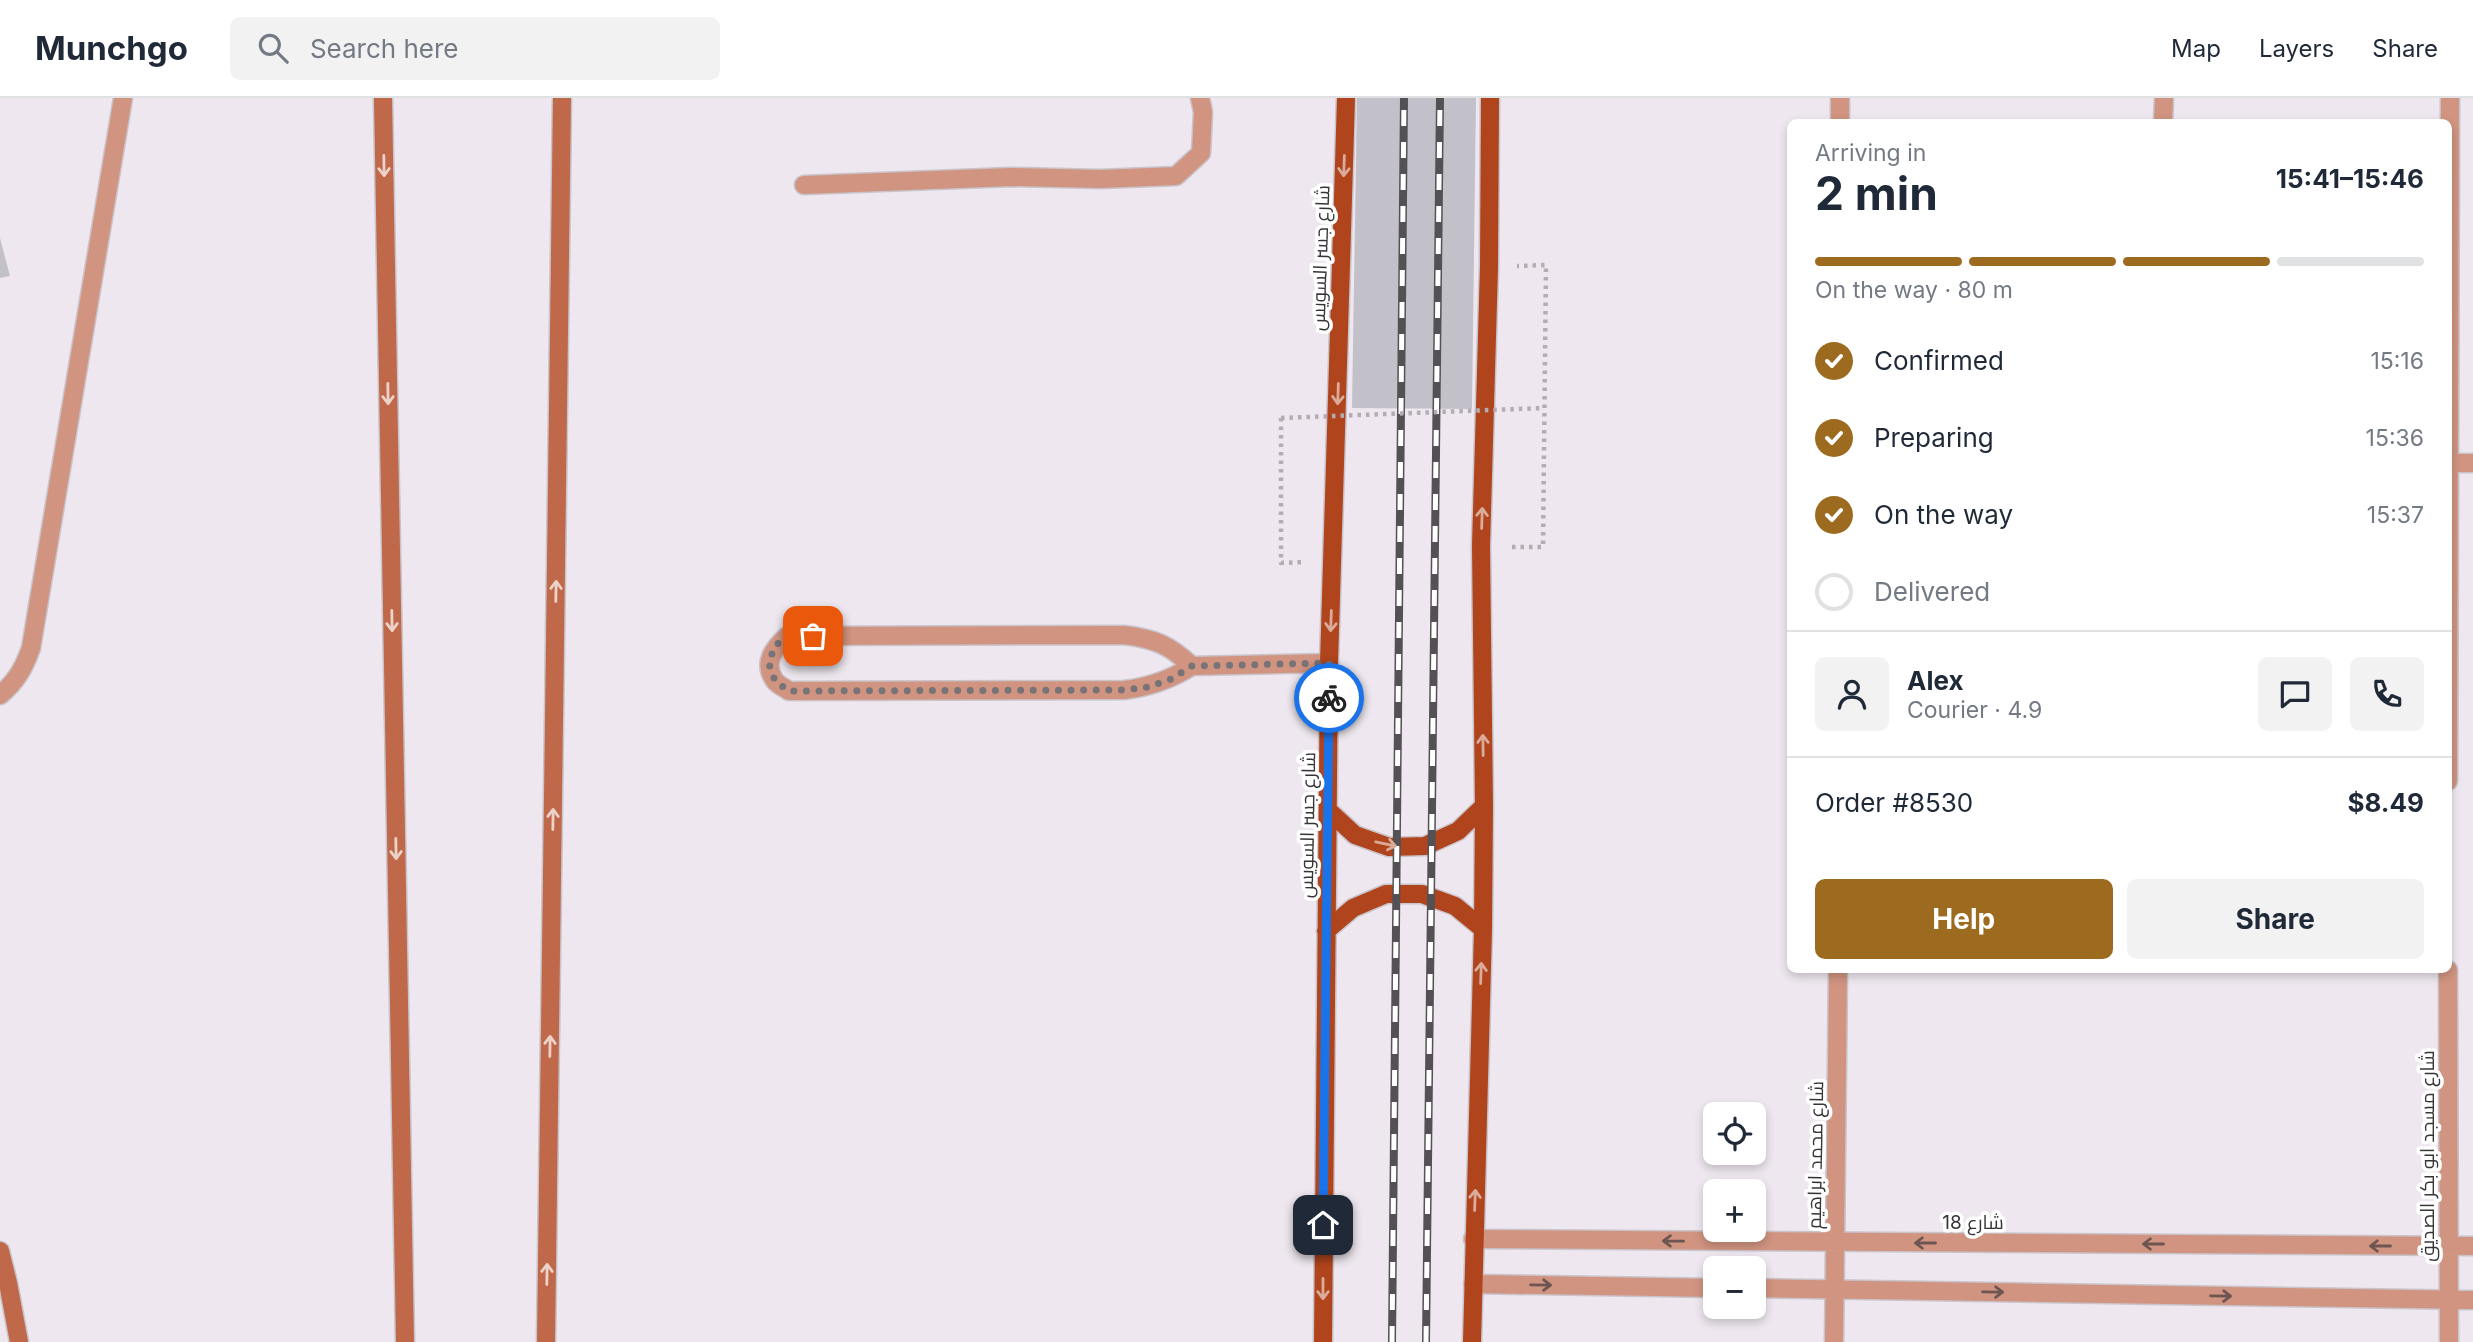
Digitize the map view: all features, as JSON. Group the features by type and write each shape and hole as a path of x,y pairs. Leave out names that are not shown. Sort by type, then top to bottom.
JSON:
{"main road":[{"path":"383,98 405,1342"},
{"path":"546,1342 562,98"},
{"name":"شارع جسر السويس","path":"1323,1342 1329,663 1346,98"},
{"path":"1472,1342 1483,929 1481,546 1489,267 1490,98"},
{"path":"1329,811 1355,835 1389,847 1425,846 1458,831 1484,806"},
{"path":"1326,931 1353,908 1386,894 1422,894 1455,906 1483,929"},
{"path":"0,1251 9,1283 19,1342"}],"street":[{"path":"0,695 12,685 24,668 31,648 123,98"},
{"path":"804,185 1011,177 1101,179 1177,176 1201,153 1203,112 1200,98"},
{"path":"1840,98 1840,119"},
{"path":"2163,119 2164,98"},
{"path":"2450,98 2450,119"},
{"path":"2452,463 2473,463"},
{"path":"1192,666 1173,648 1150,638 1125,635 787,636 774,647 769,664 775,681 789,691 1124,690 1148,687 1171,679 1192,666 1329,663"},
{"name":"شارع محمد ابراهيم","path":"1834,1342 1838,973"},
{"name":"شارع مسجد ابو بكر الصديق","path":"2448,973 2449,1342"},
{"name":"شارع 18","path":"1474,1239 2473,1246"},
{"path":"1473,1283 1703,1288"},
{"path":"1766,1289 2473,1300"}],"path":[{"path":"1543,547 1546,265"},
{"path":"1281,563 1281,418 1544,408"}],"building":[{"path":"1357,98 1476,98 1472,409 1352,408"},
{"path":"0,238 10,276 0,278"}],"railway":[{"path":"1392,1342 1404,98"},
{"path":"1426,1342 1440,98"}],"way so far":[{"path":"813,636 787,636 774,647 769,664 775,681 789,691 1124,690 1148,687 1171,679 1192,666 1329,663 1329,698"}],"route":[{"path":"1323,1225 1329,698"}]}
